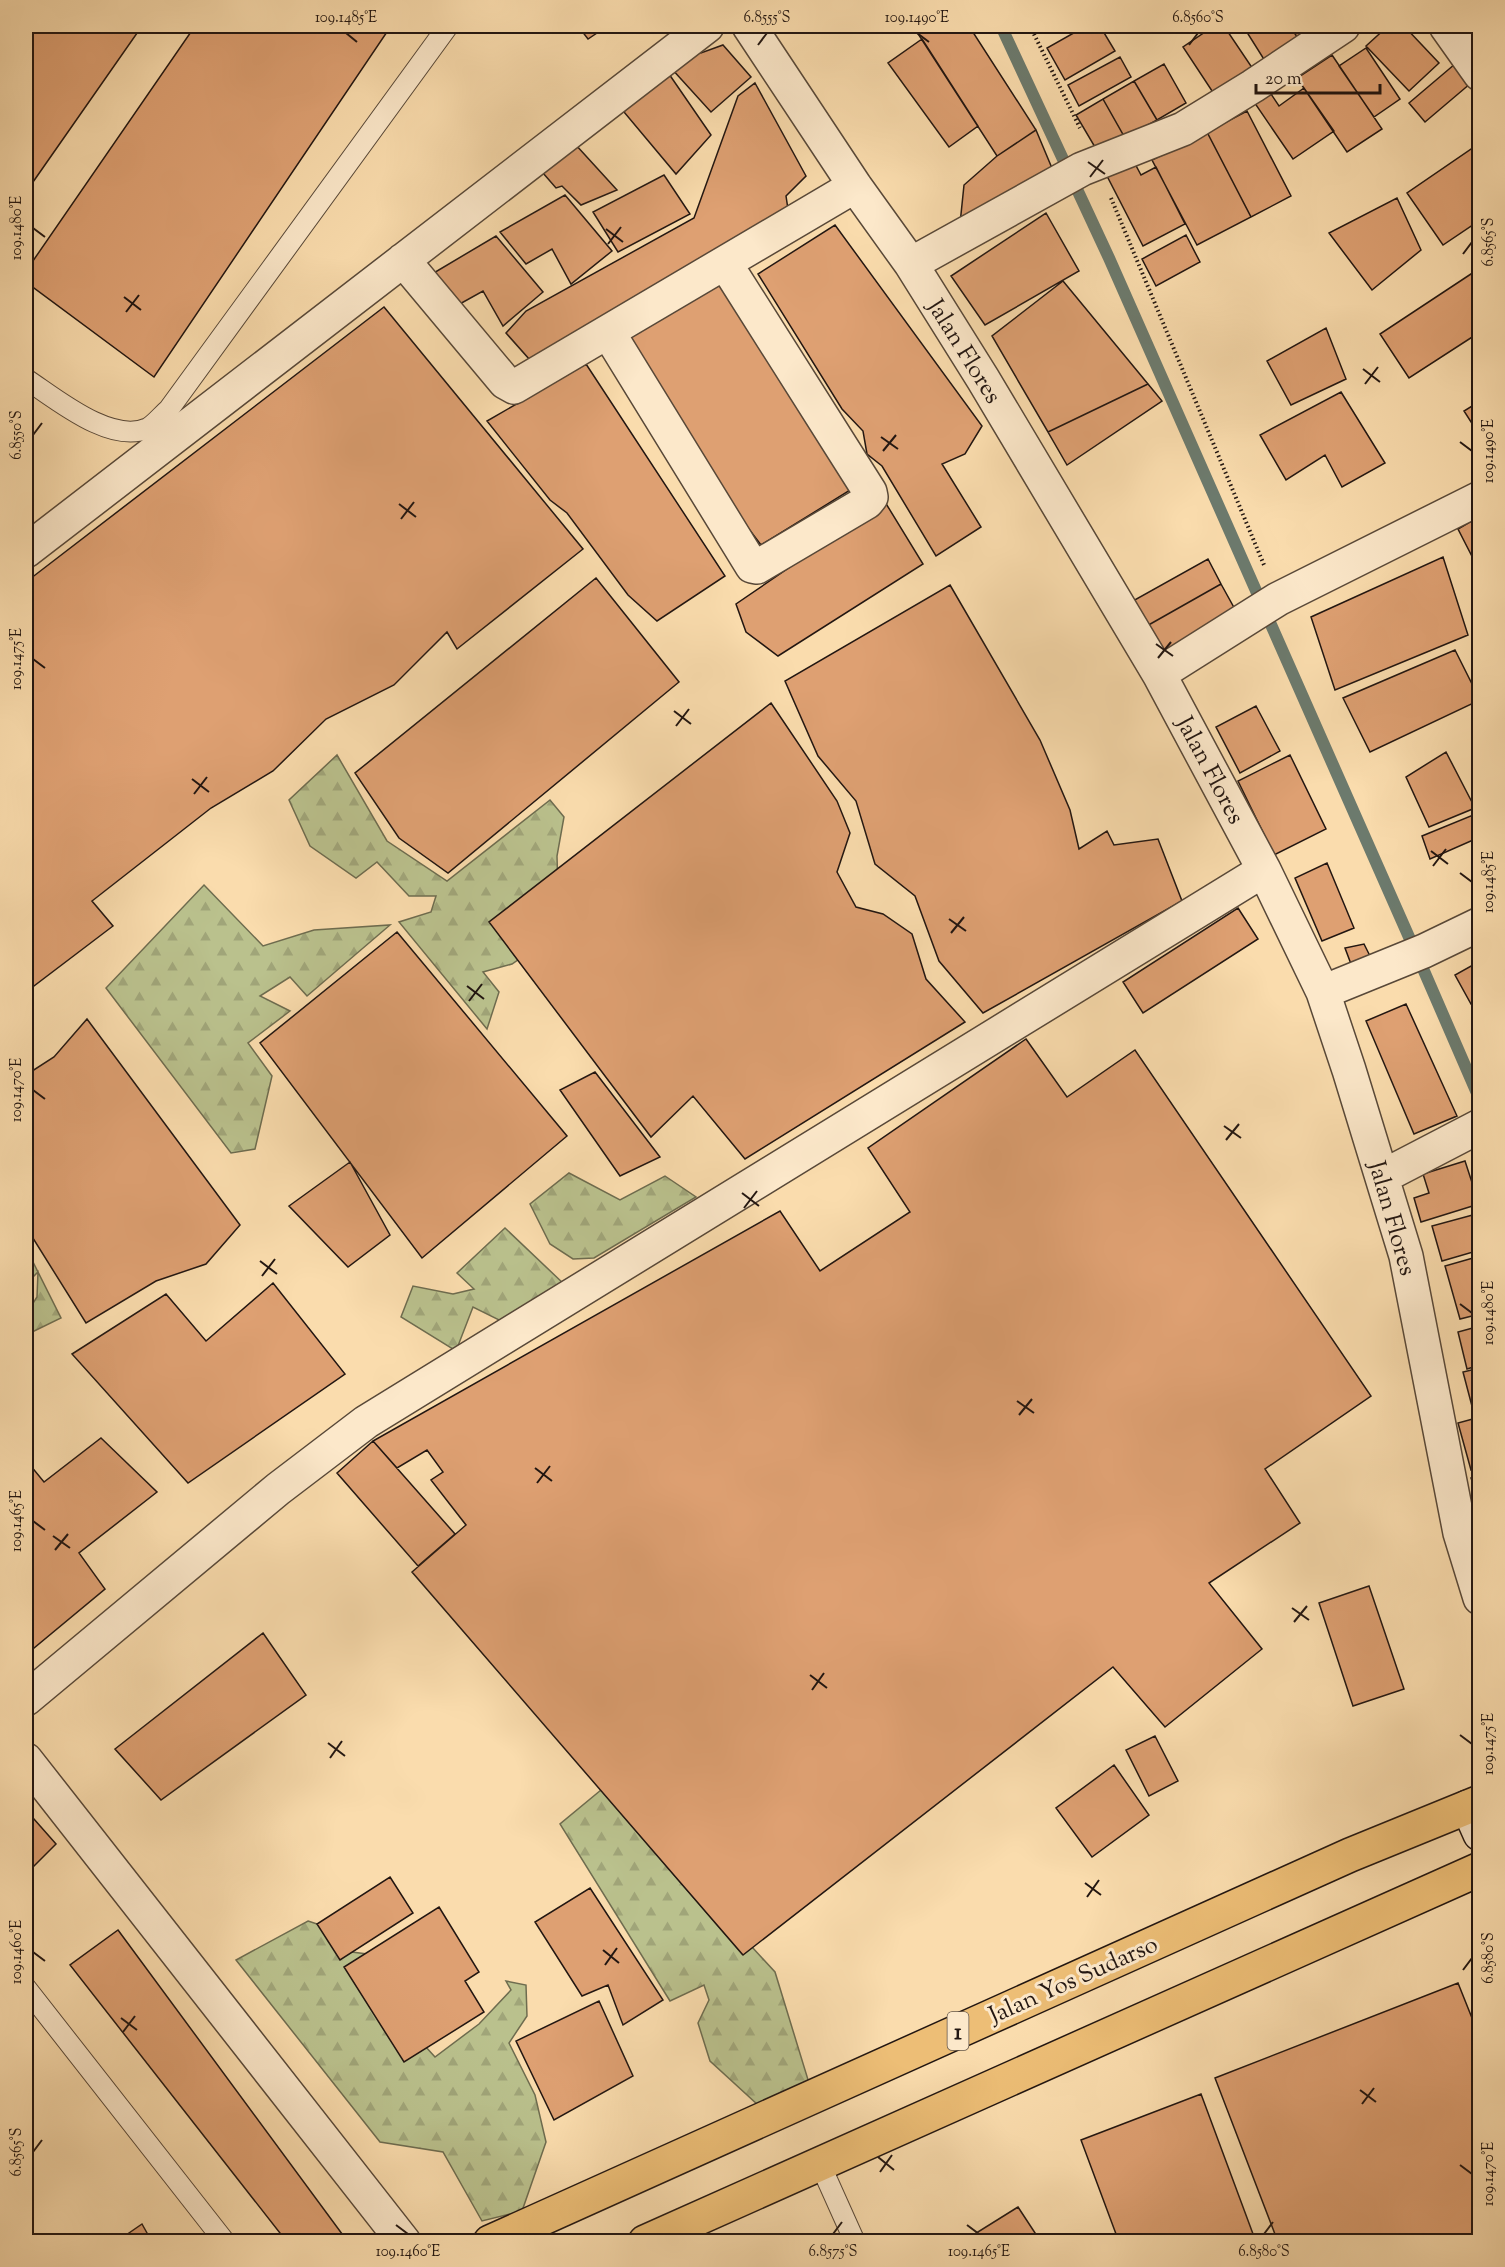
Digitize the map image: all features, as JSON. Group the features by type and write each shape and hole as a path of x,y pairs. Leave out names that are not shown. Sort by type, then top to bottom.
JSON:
{"highway":[{"name":"Jalan Yos Sudarso","path":"490,2241 1339,1860 1428,1823 1476,1814"},
{"path":"645,2241 1479,1869"}],"street":[{"path":"26,551 707,26"},
{"name":"Jalan Flores","path":"749,26 855,186 910,264 983,379 1160,674 1264,870 1323,992 1406,1256 1460,1533 1479,1598"},
{"path":"910,264 1054,184 1183,129 1343,26"},
{"path":"1446,26 1479,74"},
{"path":"403,260 505,382 514,387 855,186"},
{"path":"608,332 752,566 757,567 847,514 867,502 871,497 870,492 725,263"},
{"path":"1160,674 1278,599 1479,498"},
{"path":"26,1699 278,1489 366,1422 1264,870"},
{"path":"1323,992 1424,951 1479,924"},
{"path":"1382,1177 1468,1133"},
{"path":"26,1760 404,2241"}],"lane":[{"path":"26,379 90,420 122,432 148,427 169,409 448,26"},
{"path":"26,1988 225,2241"},
{"path":"820,2164 855,2241"}],"path":[{"path":"1030,26 1278,599"}],"green space":[{"path":"337,755 387,841 447,881 550,800 564,817 557,856 559,931 512,964 483,972 499,992 487,1029 399,922 431,912 436,896 409,896 377,862 356,878 310,846 289,800"},
{"path":"204,885 263,946 314,930 390,925 307,996 290,977 260,996 290,1011 248,1043 272,1076 255,1149 231,1153 106,988"},
{"path":"569,1173 620,1200 665,1176 696,1197 594,1258 573,1259 550,1244 530,1204"},
{"path":"505,1228 565,1285 501,1321 473,1307 456,1351 401,1317 413,1286 453,1294 474,1289 457,1273"},
{"path":"26,1248 38,1272 26,1284"},
{"path":"38,1272 61,1318 26,1335 26,1314 37,1297"},
{"path":"601,1790 742,1954 752,1947 775,1972 813,2096 770,2116 710,2061 698,2023 709,2000 704,1985 670,2001 560,1824"},
{"path":"308,1921 317,1924 339,1922 344,1951 375,1955 415,2035 435,2057 479,2024 511,1990 506,1981 526,1985 527,2016 509,2043 535,2095 546,2142 522,2211 482,2221 443,2152 380,2142 236,1960"}],"building":[{"path":"26,26 142,26 26,192"},
{"path":"195,26 391,26 154,377 26,282 26,271"},
{"path":"578,26 605,26 606,27 588,39"},
{"path":"913,26 969,26 1036,130 997,156"},
{"path":"1086,26 1100,26 1115,51 1065,80 1047,48"},
{"path":"1214,26 1224,26 1255,72 1216,97 1183,47"},
{"path":"1243,26 1290,26 1299,40 1265,61"},
{"path":"1290,26 1323,26 1299,40"},
{"path":"1388,26 1404,26 1439,63 1409,91 1366,46"},
{"path":"922,39 978,126 949,147 888,63"},
{"path":"723,45 751,77 711,112 671,68 691,46 701,53"},
{"path":"1366,48 1400,99 1374,117 1339,66"},
{"path":"1332,55 1382,129 1347,152 1297,78"},
{"path":"1120,57 1131,77 1079,106 1068,85"},
{"path":"1164,64 1186,103 1157,120 1134,81"},
{"path":"1455,64 1471,83 1425,122 1409,103"},
{"path":"669,74 711,135 676,174 624,112 643,83"},
{"path":"1134,81 1157,120 1125,138 1103,99"},
{"path":"755,83 806,176 786,196 790,222 538,369 506,333 526,311 694,218 738,96"},
{"path":"1267,88 1279,106 1304,88 1334,131 1293,159 1252,99"},
{"path":"1103,99 1125,138 1099,154 1076,115"},
{"path":"1247,111 1291,196 1251,217 1207,132"},
{"path":"1036,130 1054,173 960,224 964,185 997,156"},
{"path":"1207,132 1251,217 1197,245 1152,160"},
{"path":"1480,143 1480,220 1443,245 1407,193"},
{"path":"575,144 617,190 581,205 562,186 556,188 543,173"},
{"path":"1133,160 1141,175 1156,167 1185,224 1143,246 1106,174"},
{"path":"664,175 690,214 618,252 593,212"},
{"path":"565,195 612,251 571,284 552,249 526,264 500,232"},
{"path":"1397,198 1421,250 1372,290 1329,233"},
{"path":"1046,213 1079,271 985,325 951,276"},
{"path":"835,225 982,426 965,454 942,464 981,527 936,556 882,466 867,454 863,431 842,409 758,274"},
{"path":"1186,235 1200,262 1156,286 1142,259"},
{"path":"496,236 543,292 503,326 483,291 458,305 432,274"},
{"path":"1480,268 1480,332 1409,378 1380,334"},
{"path":"724,272 860,484 761,545 699,463 618,340"},
{"path":"1063,281 1148,384 1048,432 992,336"},
{"path":"384,307 583,549 457,649 447,632 394,685 326,719 273,771 211,808 92,901 113,926 26,992 26,582"},
{"path":"1326,328 1346,379 1291,405 1267,361"},
{"path":"586,364 725,576 657,621 628,595 567,513 550,500 487,421"},
{"path":"1148,384 1162,401 1067,465 1048,432"},
{"path":"1341,392 1385,463 1342,487 1325,455 1286,480 1260,435"},
{"path":"1480,401 1480,436 1464,411"},
{"path":"885,502 923,564 778,656 746,632 736,604"},
{"path":"1480,516 1480,572 1458,529"},
{"path":"1443,557 1468,635 1335,690 1311,617"},
{"path":"1208,559 1221,584 1145,627 1131,602"},
{"path":"596,578 679,682 448,873 399,838 355,773"},
{"path":"1221,584 1237,613 1161,655 1145,627"},
{"path":"950,585 1040,740 1070,810 1079,849 1107,831 1114,845 1158,839 1182,901 983,1013 939,961 915,896 875,864 856,801 818,756 785,681"},
{"path":"1455,650 1480,700 1370,752 1343,698"},
{"path":"771,703 837,801 850,833 837,872 856,907 883,914 912,934 926,979 965,1022 745,1159 693,1096 651,1137 489,922"},
{"path":"1256,706 1280,751 1240,773 1216,727"},
{"path":"1446,752 1475,808 1429,827 1406,777"},
{"path":"1290,755 1326,829 1274,855 1238,781"},
{"path":"1478,813 1480,837 1430,859 1422,836"},
{"path":"1327,863 1354,928 1322,941 1295,878"},
{"path":"1238,908 1258,939 1143,1013 1123,982"},
{"path":"397,932 567,1136 422,1258 260,1043"},
{"path":"1364,944 1374,964 1354,972 1345,948"},
{"path":"1480,961 1480,999 1471,1004 1455,975"},
{"path":"1406,1004 1457,1116 1414,1134 1366,1021"},
{"path":"87,1019 240,1225 206,1264 156,1281 86,1323 26,1227 26,1075 54,1057"},
{"path":"1026,1039 1067,1097 1135,1050 1371,1396 1265,1469 1300,1523 1209,1583 1262,1649 1165,1727 1113,1667 743,1955 412,1572 466,1525 431,1480 443,1472 427,1450 397,1468 373,1441 780,1211 820,1271 910,1212 868,1148"},
{"path":"595,1072 660,1157 620,1176 560,1090"},
{"path":"1465,1161 1479,1204 1421,1222 1414,1198 1429,1193 1423,1174"},
{"path":"350,1162 390,1235 348,1267 289,1206"},
{"path":"1480,1213 1480,1250 1442,1261 1432,1226"},
{"path":"1480,1256 1480,1314 1460,1319 1445,1266"},
{"path":"273,1283 345,1374 188,1483 72,1354 166,1294 206,1341"},
{"path":"1480,1326 1480,1365 1467,1369 1458,1332"},
{"path":"1480,1368 1480,1408 1473,1410 1463,1372"},
{"path":"1480,1417 1480,1467 1471,1470 1458,1423"},
{"path":"101,1438 157,1492 79,1553 105,1589 28,1653 26,1651 26,1460 44,1482"},
{"path":"373,1441 455,1534 418,1566 337,1473"},
{"path":"1480,1475 1480,1503 1471,1478"},
{"path":"1369,1586 1404,1689 1353,1706 1319,1603"},
{"path":"263,1633 306,1695 161,1800 115,1749"},
{"path":"1155,1736 1178,1781 1149,1796 1126,1750"},
{"path":"1114,1765 1149,1815 1092,1857 1056,1808"},
{"path":"26,1810 56,1844 26,1874"},
{"path":"390,1877 413,1913 340,1960 317,1924"},
{"path":"590,1888 663,2000 623,2025 608,1985 582,1996 535,1922"},
{"path":"439,1907 479,1972 465,1981 484,2012 404,2062 344,1967"},
{"path":"118,1930 348,2242 287,2242 70,1965"},
{"path":"1458,1983 1480,2038 1480,2242 1278,2242 1215,2078"},
{"path":"599,2001 633,2076 554,2120 516,2041"},
{"path":"1201,2094 1256,2242 1119,2242 1081,2140"},
{"path":"1018,2207 1041,2242 977,2242 973,2235"},
{"path":"142,2224 152,2242 116,2242"}],"waterway":[{"path":"1001,26 1109,258 1480,1100"}]}
